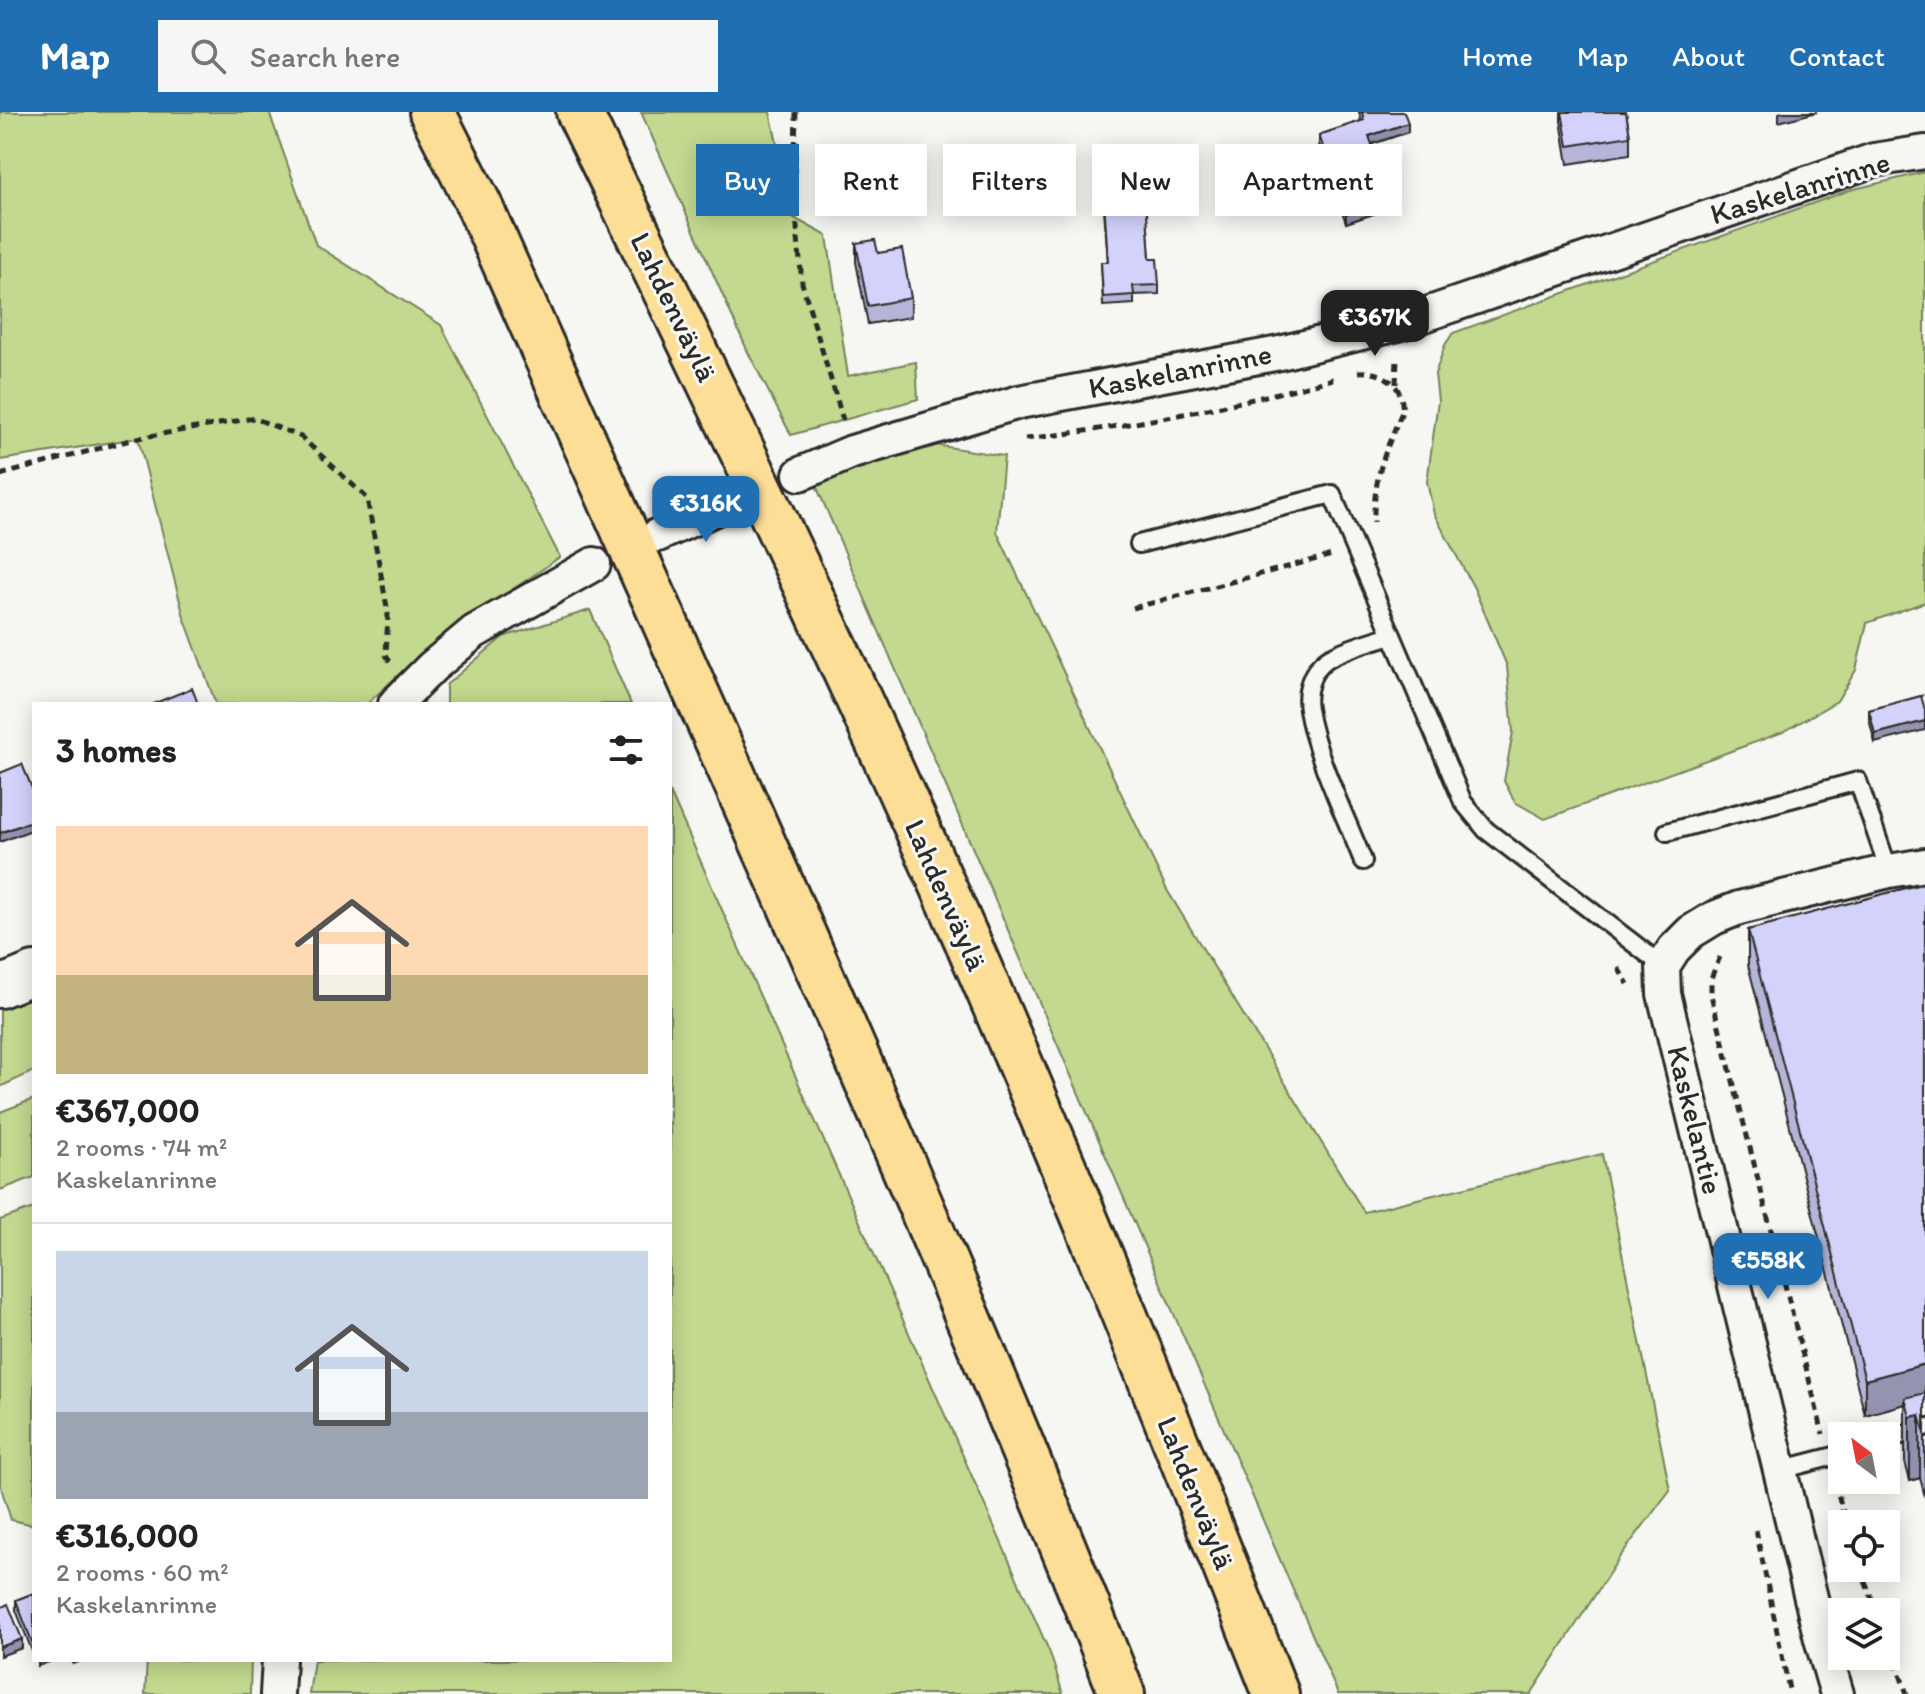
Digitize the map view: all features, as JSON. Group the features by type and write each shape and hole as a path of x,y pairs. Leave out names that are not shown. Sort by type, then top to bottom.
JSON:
{"highway":[{"path":"432,112 480,207 919,1198 1039,1484 1122,1694"},
{"name":"Lahdenväylä","path":"579,112 777,520 967,939 1179,1448 1276,1694"}],"street":[{"name":"Kaskelanrinne","path":"800,474 852,452 1019,402 1280,353 1398,324 1874,160 1925,152"},
{"path":"658,535 730,502"},
{"path":"402,697 474,632 594,564"},
{"path":"1663,966 1691,932 1739,908 1925,865"},
{"name":"Kaskelantie","path":"1663,966 1664,994 1837,1694"},
{"path":"0,987 32,974"},
{"path":"277,1694 279,1662"}],"lane":[{"path":"1139,544 1332,494 1463,802 1486,830 1663,966"},
{"path":"1363,861 1318,746 1308,708 1308,687 1327,659 1391,635"},
{"path":"1667,832 1858,781 1889,871"},
{"path":"1900,1435 1925,1427"},
{"path":"1780,1470 1828,1458"}],"path":[{"path":"796,112 794,193 802,283 852,452"},
{"path":"0,475 138,438 254,418 301,437 367,498 388,613 386,655 402,697"},
{"path":"1133,608 1356,548"},
{"path":"1728,951 1717,959 1711,978 1711,995 1828,1426"},
{"path":"1898,1670 1907,1694"}],"green space":[{"path":"0,112 269,112 316,245 441,325 560,557 428,648 369,702 215,702 184,617 138,438 0,460"},
{"path":"641,112 770,112 777,144 696,144 696,216 794,216 827,236 848,376 916,362 918,399 791,435 748,352"},
{"path":"1925,172 1925,602 1867,623 1856,670 1837,701 1783,732 1545,819 1515,802 1504,781 1513,732 1507,666 1474,588 1434,514 1427,482 1438,401 1435,374 1445,345 1453,333 1850,190"},
{"path":"929,444 1004,456 997,532 1167,890 1364,1212 1602,1154 1670,1490 1619,1558 1531,1694 1338,1694 815,483"},
{"path":"590,610 630,702 446,702 446,685 503,637"},
{"path":"672,797 1050,1653 1063,1694 309,1694 314,1662 672,1662"},
{"path":"32,994 32,1072 0,1087 0,1007"},
{"path":"32,1100 32,1178 0,1190 0,1112"},
{"path":"32,1209 32,1525 11,1520 0,1484 0,1220"},
{"path":"147,1662 251,1662 250,1694 145,1694"}],"building":[{"path":"1362,112 1404,112 1408,123 1369,136 1372,144 1322,144 1319,135 1364,120"},
{"path":"1562,112 1626,112 1630,136 1568,146"},
{"path":"1105,216 1147,216 1150,259 1157,259 1159,285 1133,286 1134,295 1103,297 1101,262 1108,262"},
{"path":"875,240 878,253 902,249 911,298 868,306 856,243"},
{"path":"192,688 197,702 158,702"},
{"path":"1921,696 1925,721 1875,734 1869,710"},
{"path":"22,764 32,788 32,821 0,833 0,773"},
{"path":"1925,883 1925,1364 1865,1380 1748,930"},
{"path":"1925,1393 1925,1433 1920,1415 1910,1417 1905,1398"},
{"path":"32,1594 32,1642 16,1600"},
{"path":"8,1604 22,1639 0,1647 0,1608"}]}
